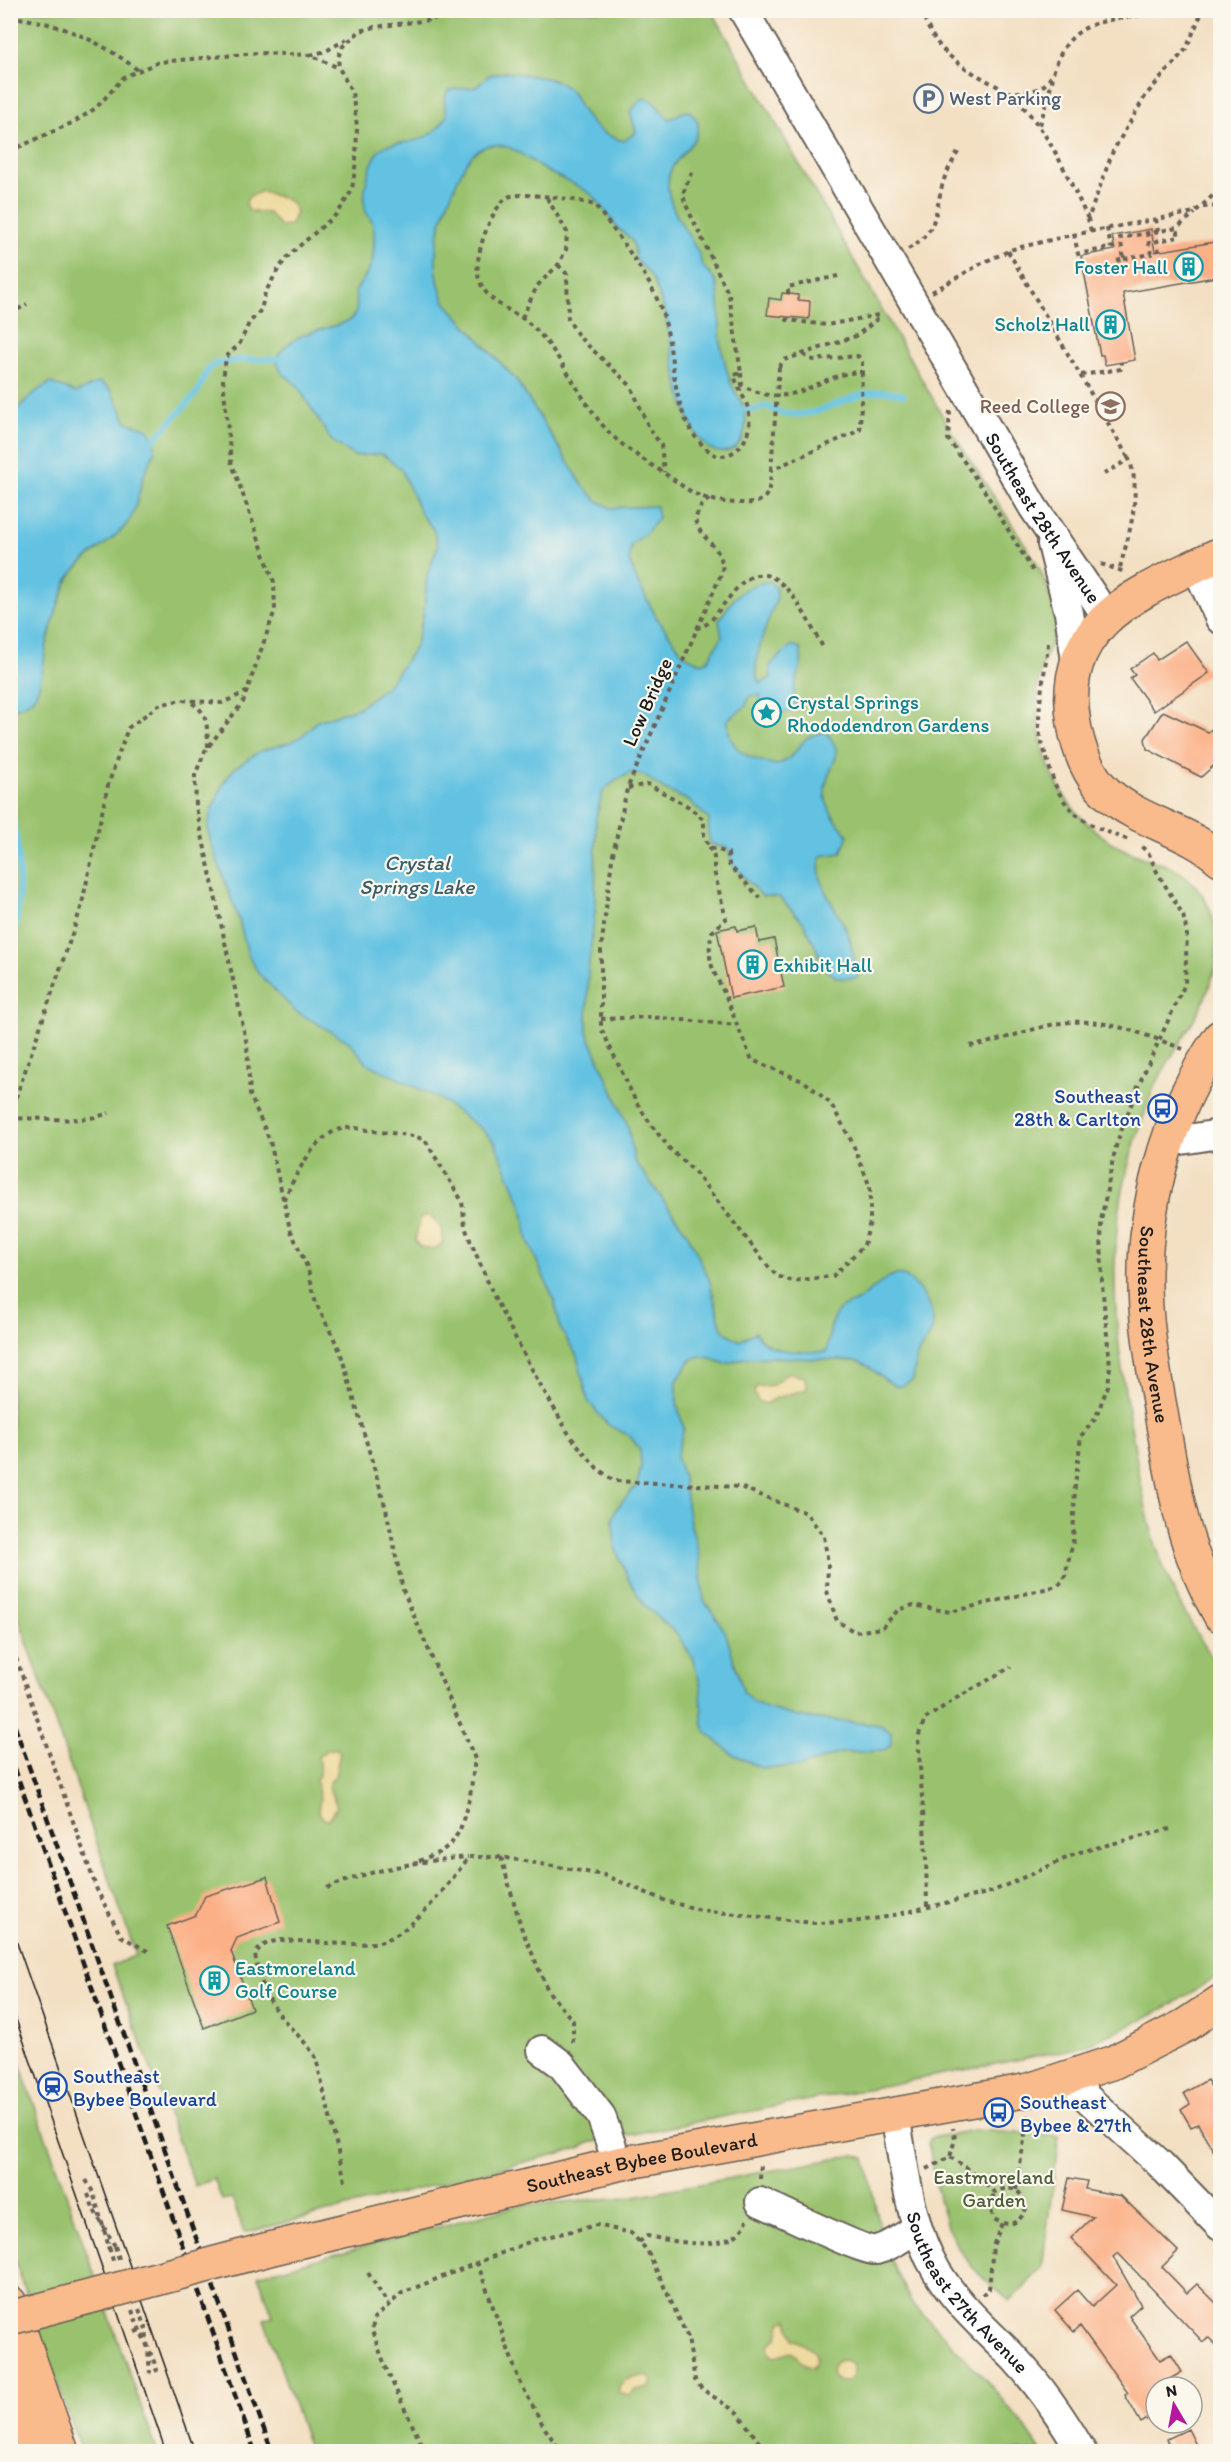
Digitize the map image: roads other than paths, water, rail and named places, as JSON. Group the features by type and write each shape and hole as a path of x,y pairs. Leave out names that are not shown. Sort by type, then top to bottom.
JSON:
{"main road":[{"path":"1107,617 1123,602 1208,560"},
{"name":"Southeast 28th Avenue","path":"1107,617 1086,642 1076,661 1072,713 1076,736 1092,775 1104,791 1121,805 1197,841 1221,859"},
{"name":"Southeast 28th Avenue","path":"1214,1047 1189,1091 1159,1170 1149,1222 1145,1278 1147,1328 1180,1515 1193,1561 1221,1615"},
{"name":"Southeast Bybee Boulevard","path":"10,2318 265,2250 618,2164 895,2116 1029,2090 1114,2062 1159,2040 1221,2002"},
{"path":"10,2302 40,2449"},
{"path":"10,2381 40,2449"}],"street":[{"name":"Southeast 28th Avenue","path":"743,10 1050,536 1074,565 1107,617"},
{"path":"1050,536 1069,613 1076,661"},
{"path":"1208,560 1221,619"},
{"path":"1168,1142 1221,1134"},
{"path":"552,2057 601,2116 618,2164"},
{"path":"1071,2078 1086,2097 1160,2164 1221,2226"},
{"name":"Southeast 27th Avenue","path":"895,2116 917,2228 936,2270 965,2310 1029,2376 1066,2424 1082,2451"},
{"path":"756,2200 863,2249 875,2250 917,2228"}],"water":[{"name":"Crystal Springs Lake","path":"506,72 539,77 562,84 571,91 594,126 624,141 636,132 630,112 640,100 646,98 654,102 670,119 690,111 698,122 693,141 670,171 669,194 677,216 698,252 702,264 715,280 718,291 722,351 746,420 742,438 730,451 724,452 709,448 698,436 688,417 681,394 665,313 654,282 636,259 634,245 630,238 619,229 594,197 582,189 549,173 510,148 495,145 480,149 464,166 441,221 436,248 437,275 445,302 517,381 582,484 596,500 611,508 656,506 658,518 647,532 631,545 629,560 638,583 657,618 684,655 701,663 708,660 722,637 719,620 734,599 745,589 759,583 769,581 776,588 777,598 758,655 757,676 760,683 771,678 770,665 792,645 800,648 801,663 794,689 795,707 794,710 782,713 760,702 760,695 750,696 745,707 728,719 731,739 736,746 749,757 777,765 792,755 809,737 816,734 826,732 836,748 825,796 832,814 848,835 841,853 821,856 820,878 849,937 858,978 838,978 827,971 804,923 779,897 762,896 733,865 728,848 711,844 708,834 709,819 689,801 663,789 645,776 631,773 618,779 603,791 596,817 595,912 588,971 587,1032 628,1126 634,1160 687,1233 709,1279 721,1326 725,1332 740,1341 755,1332 768,1345 786,1351 826,1352 836,1313 844,1306 866,1295 889,1277 897,1275 913,1283 923,1295 930,1309 932,1329 918,1353 913,1380 899,1387 867,1366 855,1361 773,1357 746,1358 725,1364 698,1356 690,1361 677,1381 677,1404 684,1428 676,1457 683,1477 689,1518 698,1551 704,1600 725,1631 744,1693 754,1702 766,1708 799,1717 880,1725 891,1732 891,1745 883,1751 839,1753 801,1767 761,1768 731,1753 706,1732 702,1722 701,1687 693,1659 677,1634 645,1606 629,1581 615,1547 613,1517 616,1509 637,1485 641,1466 640,1450 630,1436 608,1425 588,1401 577,1356 561,1330 554,1300 528,1241 522,1206 495,1143 483,1130 438,1098 368,1064 348,1041 295,1011 259,974 248,955 239,920 210,840 208,826 211,812 224,782 235,768 260,751 291,742 303,735 317,721 358,708 388,685 412,652 417,641 424,613 427,575 438,546 433,529 421,514 401,469 382,454 354,456 331,440 297,385 281,372 276,359 285,347 296,339 344,323 352,318 356,311 355,292 368,271 373,256 374,228 365,210 364,194 369,172 378,152 383,147 418,140 438,128 447,116 444,100 448,90 476,87 489,75"},
{"path":"99,382 110,389 127,422 149,429 153,436 154,453 144,475 135,508 125,526 76,568 68,581 50,633 36,693 23,705 11,708 11,421 27,399 51,383 76,393"}],"waterway":[{"path":"154,440 197,393 208,369 215,364 237,360 276,359"},
{"path":"744,409 755,410 766,406 784,414 803,414 872,392 904,395"},
{"path":"10,407 13,413"},
{"path":"10,735 13,744 10,784"},
{"path":"10,808 19,877 17,919 10,951"}],"tram line":[{"path":"10,1923 195,2452"},
{"path":"10,2002 166,2452"}],"railway":[{"path":"10,1713 272,2452"},
{"path":"10,1755 255,2452"}],"place":[{"name":"West Parking","path":"928,98"},
{"name":"Foster Hall","path":"1189,267"},
{"name":"Scholz Hall","path":"1111,324"},
{"name":"Reed College","path":"1111,406"},
{"name":"Crystal Springs Rhododendron Gardens","path":"766,713"},
{"name":"Exhibit Hall","path":"752,965"},
{"name":"Southeast 28th & Carlton","path":"1162,1108"},
{"name":"Eastmoreland Golf Course","path":"214,1980"},
{"name":"Southeast Bybee Boulevard","path":"52,2087"},
{"name":"Southeast Bybee & 27th","path":"999,2113"}],"park label":[{"name":"Eastmoreland Garden","path":"994,2188"}]}
